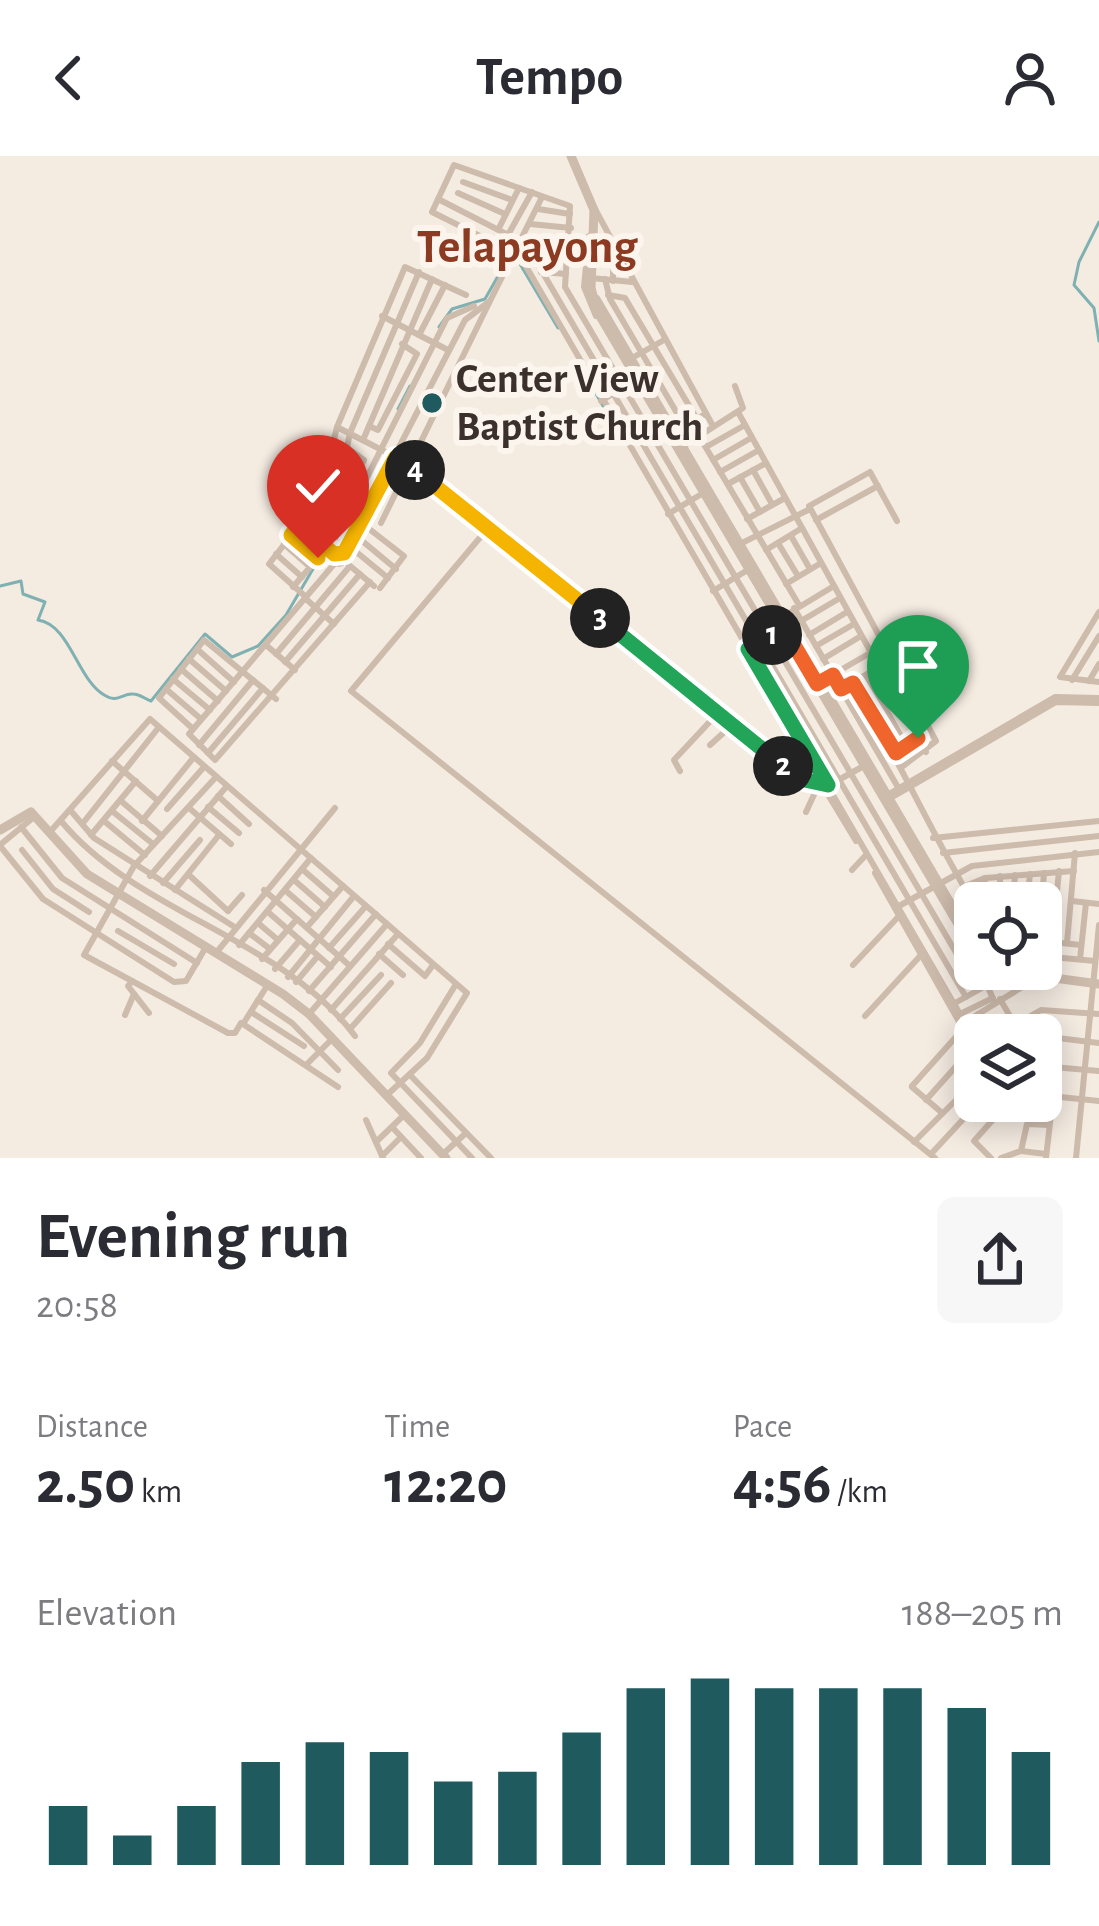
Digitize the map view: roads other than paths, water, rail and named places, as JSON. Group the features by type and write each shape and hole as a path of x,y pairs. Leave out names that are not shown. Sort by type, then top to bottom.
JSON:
{"street":[{"path":"572,156 593,208 629,267 632,283 713,426"},
{"path":"954,950 565,287 571,228 567,204 454,165 433,214 521,263 794,727 823,786 962,1016 1013,990"},
{"path":"452,206 469,169"},
{"path":"463,182 512,200"},
{"path":"499,228 519,187"},
{"path":"508,233 532,192"},
{"path":"458,193 505,214"},
{"path":"381,523 452,385 508,254 521,240 542,197"},
{"path":"438,199 521,240 590,247"},
{"path":"593,208 584,287 634,381 678,446"},
{"path":"538,209 571,214"},
{"path":"530,224 571,228"},
{"path":"613,241 615,265 608,295 684,425 706,414"},
{"path":"590,247 597,311 738,545 893,822 954,911"},
{"path":"521,263 533,256 568,260"},
{"path":"533,256 966,997"},
{"path":"615,265 629,267"},
{"path":"276,654 315,608 339,555 334,534 306,511 323,486 337,428 404,267 466,295"},
{"path":"347,448 364,458 346,496 337,494 350,433 419,272"},
{"path":"541,272 566,274"},
{"path":"550,287 554,273"},
{"path":"593,278 632,283"},
{"path":"593,278 600,305 632,358 700,495 819,682 954,918"},
{"path":"363,440 432,279"},
{"path":"419,335 445,285"},
{"path":"608,295 625,298 697,420"},
{"path":"438,298 452,305"},
{"path":"348,510 452,312 490,301"},
{"path":"319,521 332,500 348,510 362,524 404,556 388,578 334,624 219,759 189,734 265,645 300,592 357,536 362,524 395,458 450,350 479,305"},
{"path":"382,316 450,350"},
{"path":"567,340 598,320"},
{"path":"632,358 664,340"},
{"path":"369,426 378,430 417,354 402,344"},
{"path":"437,376 452,385"},
{"path":"601,400 634,381"},
{"path":"662,451 738,412 745,403 734,386"},
{"path":"738,412 926,752"},
{"path":"706,448 745,425"},
{"path":"337,428 411,466 731,726 776,761 791,765 776,784"},
{"path":"699,436 900,790"},
{"path":"713,460 752,437"},
{"path":"720,472 759,450"},
{"path":"640,465 649,458"},
{"path":"728,484 766,463"},
{"path":"425,478 431,468"},
{"path":"753,470 773,505"},
{"path":"342,471 354,477"},
{"path":"738,545 868,472 897,521"},
{"path":"740,477 760,512"},
{"path":"816,520 878,486"},
{"path":"668,514 700,495"},
{"path":"747,519 784,498"},
{"path":"810,508 936,741 903,766"},
{"path":"325,510 396,568"},
{"path":"334,624 269,565 298,522 375,585"},
{"path":"488,528 351,691 933,1156 962,1122"},
{"path":"766,550 802,528"},
{"path":"291,535 317,557 302,577 300,592"},
{"path":"790,536 810,569"},
{"path":"778,543 798,576"},
{"path":"284,544 310,567"},
{"path":"276,554 302,577"},
{"path":"339,555 388,578"},
{"path":"786,584 821,563"},
{"path":"713,591 746,571"},
{"path":"285,662 360,574"},
{"path":"748,649 770,636 796,607 834,586"},
{"path":"801,622 841,598"},
{"path":"809,635 848,611"},
{"path":"1091,681 1060,677 1099,612"},
{"path":"816,646 855,624"},
{"path":"823,659 861,636"},
{"path":"1072,680 1099,636"},
{"path":"193,729 159,699 205,640 274,698"},
{"path":"265,645 295,670"},
{"path":"197,649 234,682"},
{"path":"819,682 870,653"},
{"path":"189,659 226,691"},
{"path":"1085,699 1099,664"},
{"path":"841,689 878,667"},
{"path":"181,669 218,700"},
{"path":"866,675 906,745"},
{"path":"173,679 210,710"},
{"path":"199,745 253,680"},
{"path":"853,683 896,753 933,838 961,882"},
{"path":"166,688 201,719"},
{"path":"208,753 263,688"},
{"path":"887,798 1056,701 1099,700"},
{"path":"680,771 674,760 717,714"},
{"path":"794,727 816,714"},
{"path":"49,833 147,719 159,727 467,993 413,1077 387,1095"},
{"path":"710,745 731,726"},
{"path":"83,823 159,727"},
{"path":"896,753 918,738"},
{"path":"142,821 194,758"},
{"path":"112,760 158,800"},
{"path":"166,809 204,766"},
{"path":"806,812 823,786 862,767"},
{"path":"789,771 823,786"},
{"path":"216,777 134,866 84,955 228,1033 243,1024 267,986"},
{"path":"92,835 136,781"},
{"path":"150,876 227,786"},
{"path":"218,796 249,824"},
{"path":"121,801 162,836"},
{"path":"208,807 239,833"},
{"path":"189,808 231,844"},
{"path":"34,817 0,845 43,899 181,985 335,808"},
{"path":"70,811 92,835 134,866 233,926"},
{"path":"112,811 153,844"},
{"path":"0,830 27,812 75,864 309,1014 445,1156 466,1133"},
{"path":"61,821 91,856 292,979 353,1033 378,997 394,985 360,955"},
{"path":"104,821 145,855"},
{"path":"933,838 1099,821"},
{"path":"870,832 893,822"},
{"path":"21,827 62,878 197,962"},
{"path":"1028,829 1031,859"},
{"path":"175,890 220,835"},
{"path":"943,853 1099,836"},
{"path":"163,883 200,840"},
{"path":"852,870 890,841"},
{"path":"11,859 33,842"},
{"path":"22,850 53,889 89,912"},
{"path":"853,965 899,911 955,873 1099,852"},
{"path":"1067,943 1076,853"},
{"path":"206,854 214,863"},
{"path":"239,945 311,858"},
{"path":"18,867 29,859"},
{"path":"43,899 75,864"},
{"path":"302,869 333,896"},
{"path":"1058,882 1059,871"},
{"path":"974,882 1074,871"},
{"path":"1043,882 1044,873"},
{"path":"1029,882 1030,874"},
{"path":"189,875 228,911"},
{"path":"1015,882 1016,875"},
{"path":"1000,876 1000,882"},
{"path":"986,878 986,882"},
{"path":"294,880 326,907"},
{"path":"307,928 343,886"},
{"path":"263,890 350,966"},
{"path":"286,891 316,917"},
{"path":"221,919 242,895"},
{"path":"292,979 354,896"},
{"path":"82,924 96,900"},
{"path":"1072,901 1099,904"},
{"path":"1079,959 1086,903"},
{"path":"329,948 366,906"},
{"path":"268,912 331,967"},
{"path":"309,991 376,914"},
{"path":"110,943 126,919"},
{"path":"262,959 297,919"},
{"path":"257,922 278,940"},
{"path":"309,1014 387,924"},
{"path":"1076,1158 1095,1013 1099,925"},
{"path":"118,931 174,964"},
{"path":"248,932 270,950"},
{"path":"331,1010 398,934"},
{"path":"275,969 300,940"},
{"path":"865,1016 924,955 949,942"},
{"path":"1062,942 1081,945"},
{"path":"388,944 425,976 433,965"},
{"path":"166,977 181,953"},
{"path":"380,954 403,975"},
{"path":"924,955 954,1019"},
{"path":"1062,958 1097,961"},
{"path":"946,964 954,959"},
{"path":"340,1019 381,975"},
{"path":"1062,980 1097,982"},
{"path":"132,981 128,986 149,1013"},
{"path":"455,984 420,1043 391,1073 472,1158"},
{"path":"954,1004 978,990"},
{"path":"991,990 1007,1014"},
{"path":"125,1015 134,994"},
{"path":"378,997 385,1005"},
{"path":"258,1000 307,1043"},
{"path":"978,1014 996,1000"},
{"path":"368,1010 376,1018"},
{"path":"1034,1014 1041,1010 1095,1013"},
{"path":"250,1012 320,1051 337,1069 328,1077"},
{"path":"243,1024 338,1088"},
{"path":"307,1064 333,1038"},
{"path":"940,1112 910,1085 954,1038"},
{"path":"1062,1039 1099,1042"},
{"path":"294,1055 307,1043"},
{"path":"420,1043 429,1056"},
{"path":"1062,1068 1099,1071"},
{"path":"926,1100 954,1070"},
{"path":"413,1077 491,1158"},
{"path":"1062,1097 1099,1101"},
{"path":"914,1142 954,1100"},
{"path":"376,1142 405,1114"},
{"path":"366,1120 383,1157 401,1137"},
{"path":"991,1122 974,1141 991,1158"},
{"path":"1001,1158 1021,1151 1046,1156 1049,1122"},
{"path":"1021,1151 1028,1124 1049,1125"},
{"path":"392,1127 420,1158"},
{"path":"399,1158 410,1147"}],"waterway":[{"path":"1099,222 1079,262 1074,285 1094,308 1099,341"},
{"path":"439,327 452,309 485,299 510,255"},
{"path":"520,264 558,328"},
{"path":"587,378 618,432"},
{"path":"398,409 410,386"},
{"path":"0,586 21,581 23,594 45,602 38,620 58,632 96,689 110,698 133,694 151,701 205,634 232,657 258,646 286,615 347,511"}],"place":[{"name":"Center View Baptist Church","path":"432,403"}],"district":[{"name":"Telapayong","path":"527,248"}]}
